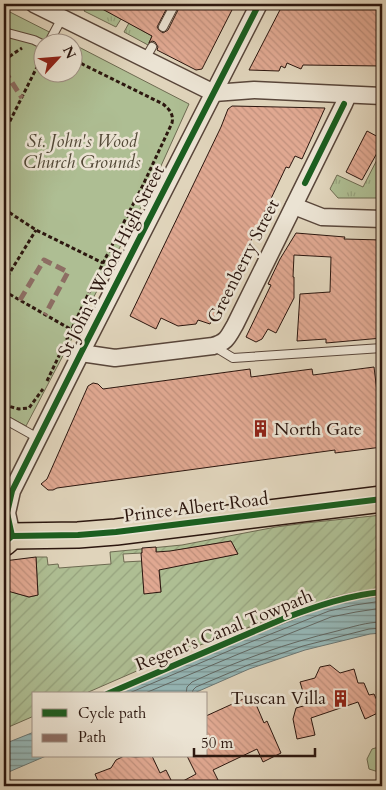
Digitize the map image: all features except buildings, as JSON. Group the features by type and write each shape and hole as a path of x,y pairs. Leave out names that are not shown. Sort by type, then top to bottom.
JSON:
{"main road":[{"name":"Prince Albert Road","path":"7,535 78,535 125,531 382,499"}],"street":[{"path":"34,4 66,11 149,53 214,93 254,90 382,96"},
{"name":"St John's Wood High Street","path":"7,535 7,513 12,491 259,4"},
{"name":"Greenberry Street","path":"81,353 115,358 213,346 222,343 229,335 348,95"},
{"path":"297,199 322,217 382,219"}],"lane":[{"path":"163,26 175,4"},
{"path":"54,32 66,11"},
{"path":"4,32 32,39"},
{"path":"213,346 234,358 382,348"},
{"path":"4,419 38,438"}],"path":[{"path":"4,60 32,41"},
{"path":"4,405 19,409 29,408 42,392 143,185 173,118 168,108 163,104 82,64"},
{"path":"4,132 32,77"},
{"path":"4,210 36,230 104,263"},
{"path":"4,282 36,230"},
{"path":"4,291 72,330"}],"green space":[{"path":"88,4 100,4 99,6 121,19 116,27 84,11"},
{"name":"St. John's Wood Church Grounds","path":"4,9 49,32 32,32 32,82 82,82 82,49 189,104 151,188 26,426 4,414"},
{"path":"129,23 152,36 148,45 124,32"},
{"path":"382,150 382,198 338,198 330,189 337,175 363,187"},
{"path":"382,515 382,588 333,597 178,653 89,692 32,692 32,717 4,729 4,659 6,658 4,644 7,643 4,627 4,588 29,597 38,595 36,557 47,557 48,565 58,564 59,568 111,564 110,552 182,545 276,527","holes":["231,541 238,554 180,565 178,550","156,548 161,592 144,593 142,561 124,562 123,554 142,553"]},
{"path":"382,746 382,773 369,769 367,759 372,749"}],"water":[{"path":"382,596 382,633 370,634 305,650 249,669 197,692 120,692 328,606"},
{"path":"32,733 32,758 41,758 4,774 4,744"}],"marked path":[{"path":"4,70 22,98"},
{"path":"20,300 44,260 68,272 45,315"}],"cycle path":[{"path":"12,536 7,513 12,491 259,4"},
{"path":"305,183 344,104"},
{"path":"4,543 12,536 78,535 116,532 382,499"},
{"name":"Regent's Canal Towpath","path":"112,692 309,609 357,596 382,592"}],"place":[{"name":"North Gate","path":"260,429"},
{"name":"Tuscan Villa","path":"340,698"}]}
